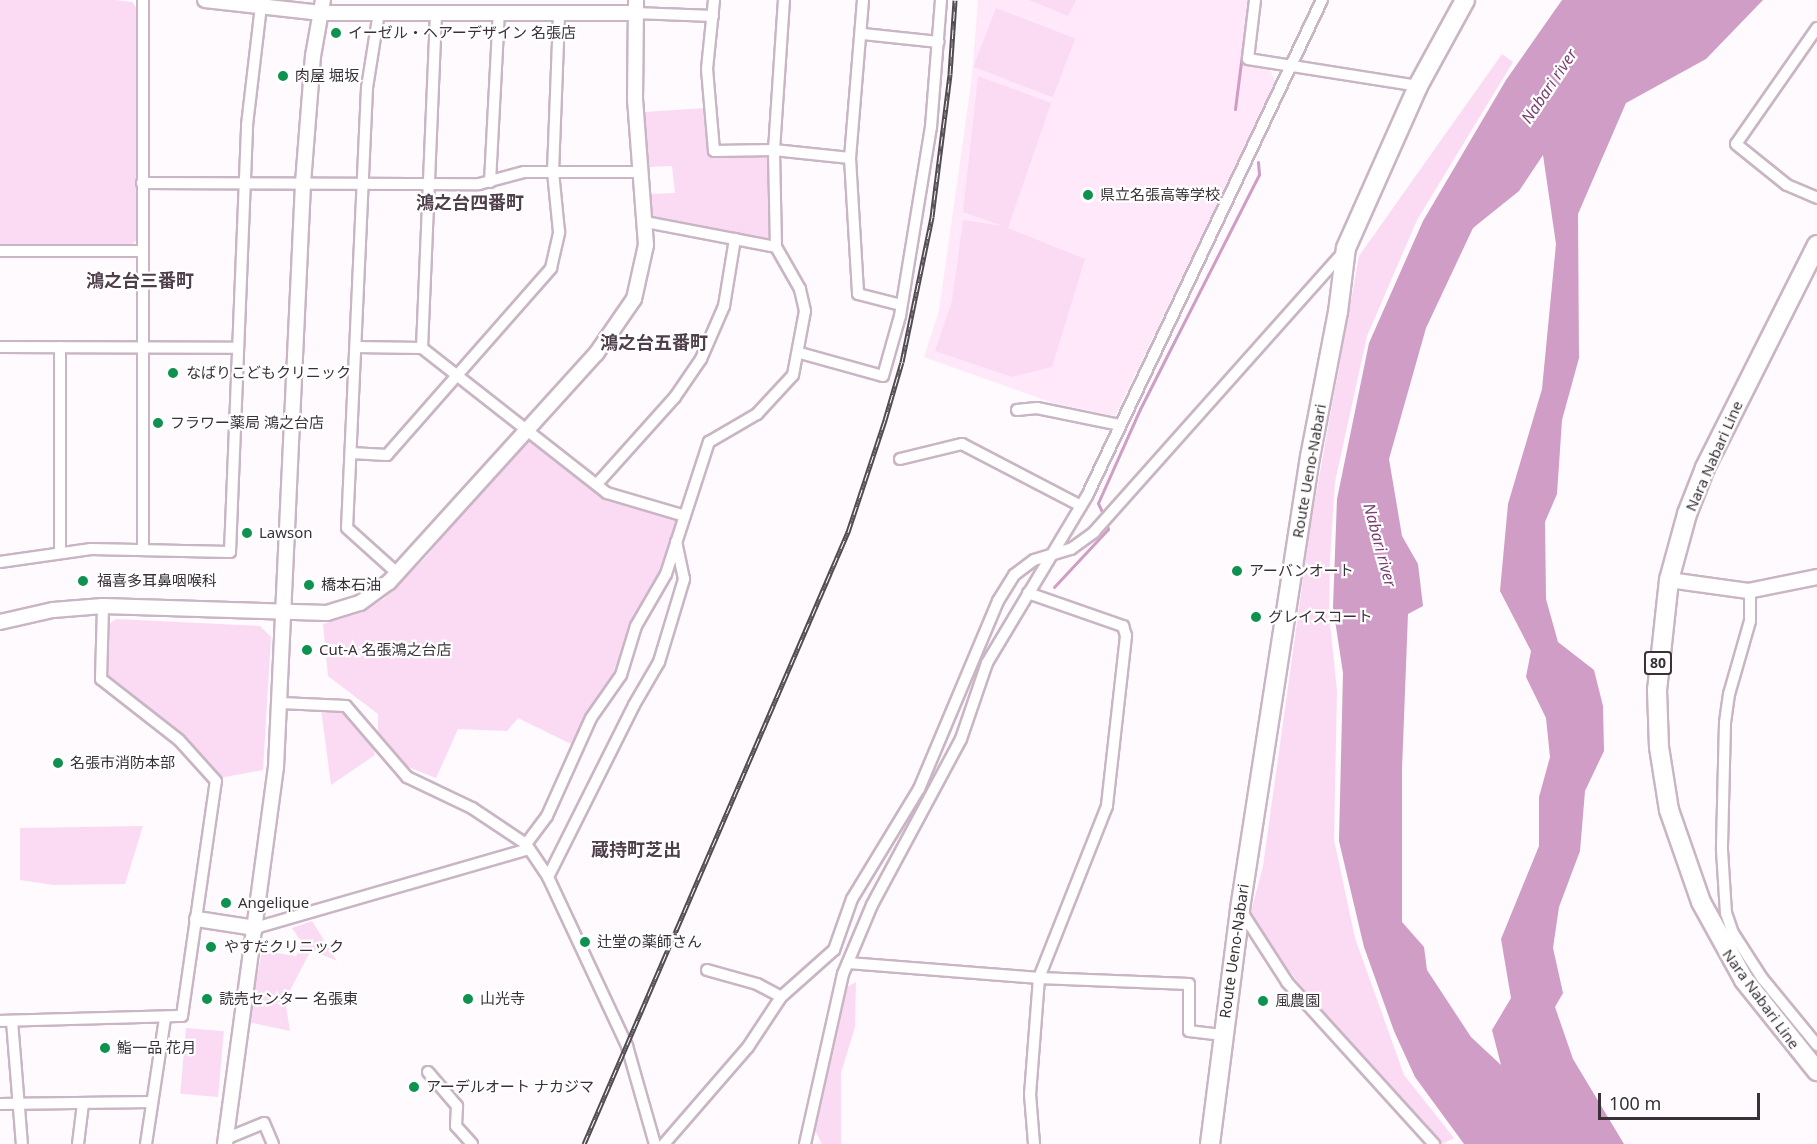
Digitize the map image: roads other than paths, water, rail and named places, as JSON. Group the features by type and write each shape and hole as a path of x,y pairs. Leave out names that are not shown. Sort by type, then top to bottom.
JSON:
{"main road":[{"name":"Route Ueno-Nabari","path":"1210,1144 1221,1035 1240,909 1310,457 1338,312 1346,248 1418,86 1465,0"},
{"name":"Nara Nabari Line","path":"1817,245 1705,468 1669,580 1658,663 1662,770 1676,835 1701,902 1733,963 1784,1033 1817,1071"}],"street":[{"path":"143,0 143,548"},
{"path":"205,0 261,6 322,7 379,12 436,12 499,6 559,13 635,7 713,16"},
{"path":"714,0 707,69 714,151 774,150 850,158"},
{"path":"197,919 255,928 527,846 546,816 591,718 621,675 636,626 666,574 709,442 766,406 787,385 800,353 805,300 776,247 774,150 784,0"},
{"path":"863,0 863,34 850,158 858,294 901,305"},
{"path":"800,353 883,376 901,305 931,128 939,42 940,0"},
{"path":"1255,0 1248,59 1418,86"},
{"path":"806,1144 835,1004 872,905 961,740 987,663 1081,506 1322,0"},
{"path":"0,562 60,552 143,548 230,552 248,114 261,6"},
{"path":"489,182 499,6"},
{"path":"225,1142 276,768 281,703 303,183 313,56 322,7"},
{"path":"0,622 53,610 103,606 327,613 350,608 371,597 397,573 611,337 629,310 643,272 646,222 635,100 635,7"},
{"path":"379,12 367,88 347,528 397,573"},
{"path":"422,348 436,12"},
{"path":"351,453 387,454 551,268 559,232 553,172 559,13"},
{"path":"1817,28 1736,144 1787,185 1817,198"},
{"path":"863,34 939,42"},
{"path":"142,183 489,182 524,172 641,172"},
{"path":"646,222 776,247"},
{"path":"597,484 675,397 701,359 724,306 735,239"},
{"path":"664,1144 748,1047 781,997 834,950 852,899 919,789 1005,587 1034,560 1081,543 1104,521 1346,248"},
{"path":"0,250 142,250"},
{"path":"0,347 237,348"},
{"path":"60,347 60,552"},
{"path":"356,347 422,348 597,484 619,497 685,516"},
{"path":"1017,410 1037,408 1120,425"},
{"path":"900,459 962,444 1081,506"},
{"path":"548,878 634,705 660,662 684,579 676,542"},
{"path":"1669,580 1750,591 1817,577"},
{"path":"1750,591 1750,621 1731,685 1725,723 1722,850 1726,913 1733,933 1762,978 1817,1045"},
{"path":"1028,593 1122,626 1126,636 1107,806 1038,978 1030,1094 1034,1144"},
{"path":"0,1021 165,1019 182,1016 216,781 179,740 101,679 103,606"},
{"path":"281,703 346,706 407,777 472,808 527,846 548,878 630,1054 655,1144"},
{"path":"1240,909 1287,982 1434,1144"},
{"path":"849,963 1038,978 1189,984 1189,1031 1221,1035"},
{"path":"707,970 757,984 781,997"},
{"path":"146,1144 165,1019"},
{"path":"12,1021 22,1144"},
{"path":"428,1072 457,1106 456,1126 472,1144"},
{"path":"0,1104 152,1102"},
{"path":"78,1144 83,1103"},
{"path":"225,1142 264,1123 273,1144"}],"water":[{"name":"Nabari river","path":"1562,0 1763,0 1706,59 1626,103 1578,214 1579,358 1562,420 1557,494 1545,522 1546,599 1558,642 1594,670 1603,706 1604,751 1585,791 1580,851 1559,907 1553,948 1563,993 1555,1007 1573,1059 1624,1144 1464,1144 1415,1077 1394,1031 1364,947 1339,841 1343,673 1333,607 1337,499 1369,343 1423,221 1506,80","holes":["1543,155 1556,244 1542,389 1508,504 1500,591 1531,651 1526,677 1546,718 1550,757 1539,797 1539,846 1501,939 1511,998 1492,1030 1501,1065 1471,1037 1427,970 1424,947 1402,922 1402,769 1408,614 1423,606 1418,564 1402,536 1389,459 1426,328 1473,228 1519,191"]}],"waterway":[{"path":"1235,109 1249,0"},
{"path":"1104,516 1098,503 1140,409 1259,174 1258,162"},
{"path":"1054,587 1108,529 1106,523"}],"railway":[{"path":"584,1144 848,532 885,420 902,362 932,217 950,74 955,0"}],"place":[{"name":"イーゼル・ヘアーデザイン 名張店","path":"336,33"},
{"name":"肉屋 堀坂","path":"283,76"},
{"name":"県立名張高等学校","path":"1088,195"},
{"name":"なばりこどもクリニック","path":"173,373"},
{"name":"フラワー薬局 鴻之台店","path":"158,423"},
{"name":"Lawson","path":"247,533"},
{"name":"アーバンオート","path":"1237,571"},
{"name":"福喜多耳鼻咽喉科","path":"83,581"},
{"name":"橋本石油","path":"309,585"},
{"name":"グレイスコート","path":"1256,617"},
{"name":"Cut-A 名張鴻之台店","path":"307,650"},
{"name":"名張市消防本部","path":"58,763"},
{"name":"Angelique","path":"226,903"},
{"name":"辻堂の薬師さん","path":"585,942"},
{"name":"やすだクリニック","path":"211,947"},
{"name":"読売センター 名張東","path":"207,999"},
{"name":"山光寺","path":"468,999"},
{"name":"風農園","path":"1263,1001"},
{"name":"鮨一品 花月","path":"105,1048"},
{"name":"アーデルオート ナカジマ","path":"414,1087"}],"district":[{"name":"鴻之台四番町","path":"470,202"},
{"name":"鴻之台三番町","path":"140,280"},
{"name":"鴻之台五番町","path":"654,342"},
{"name":"蔵持町芝出","path":"636,849"}]}
